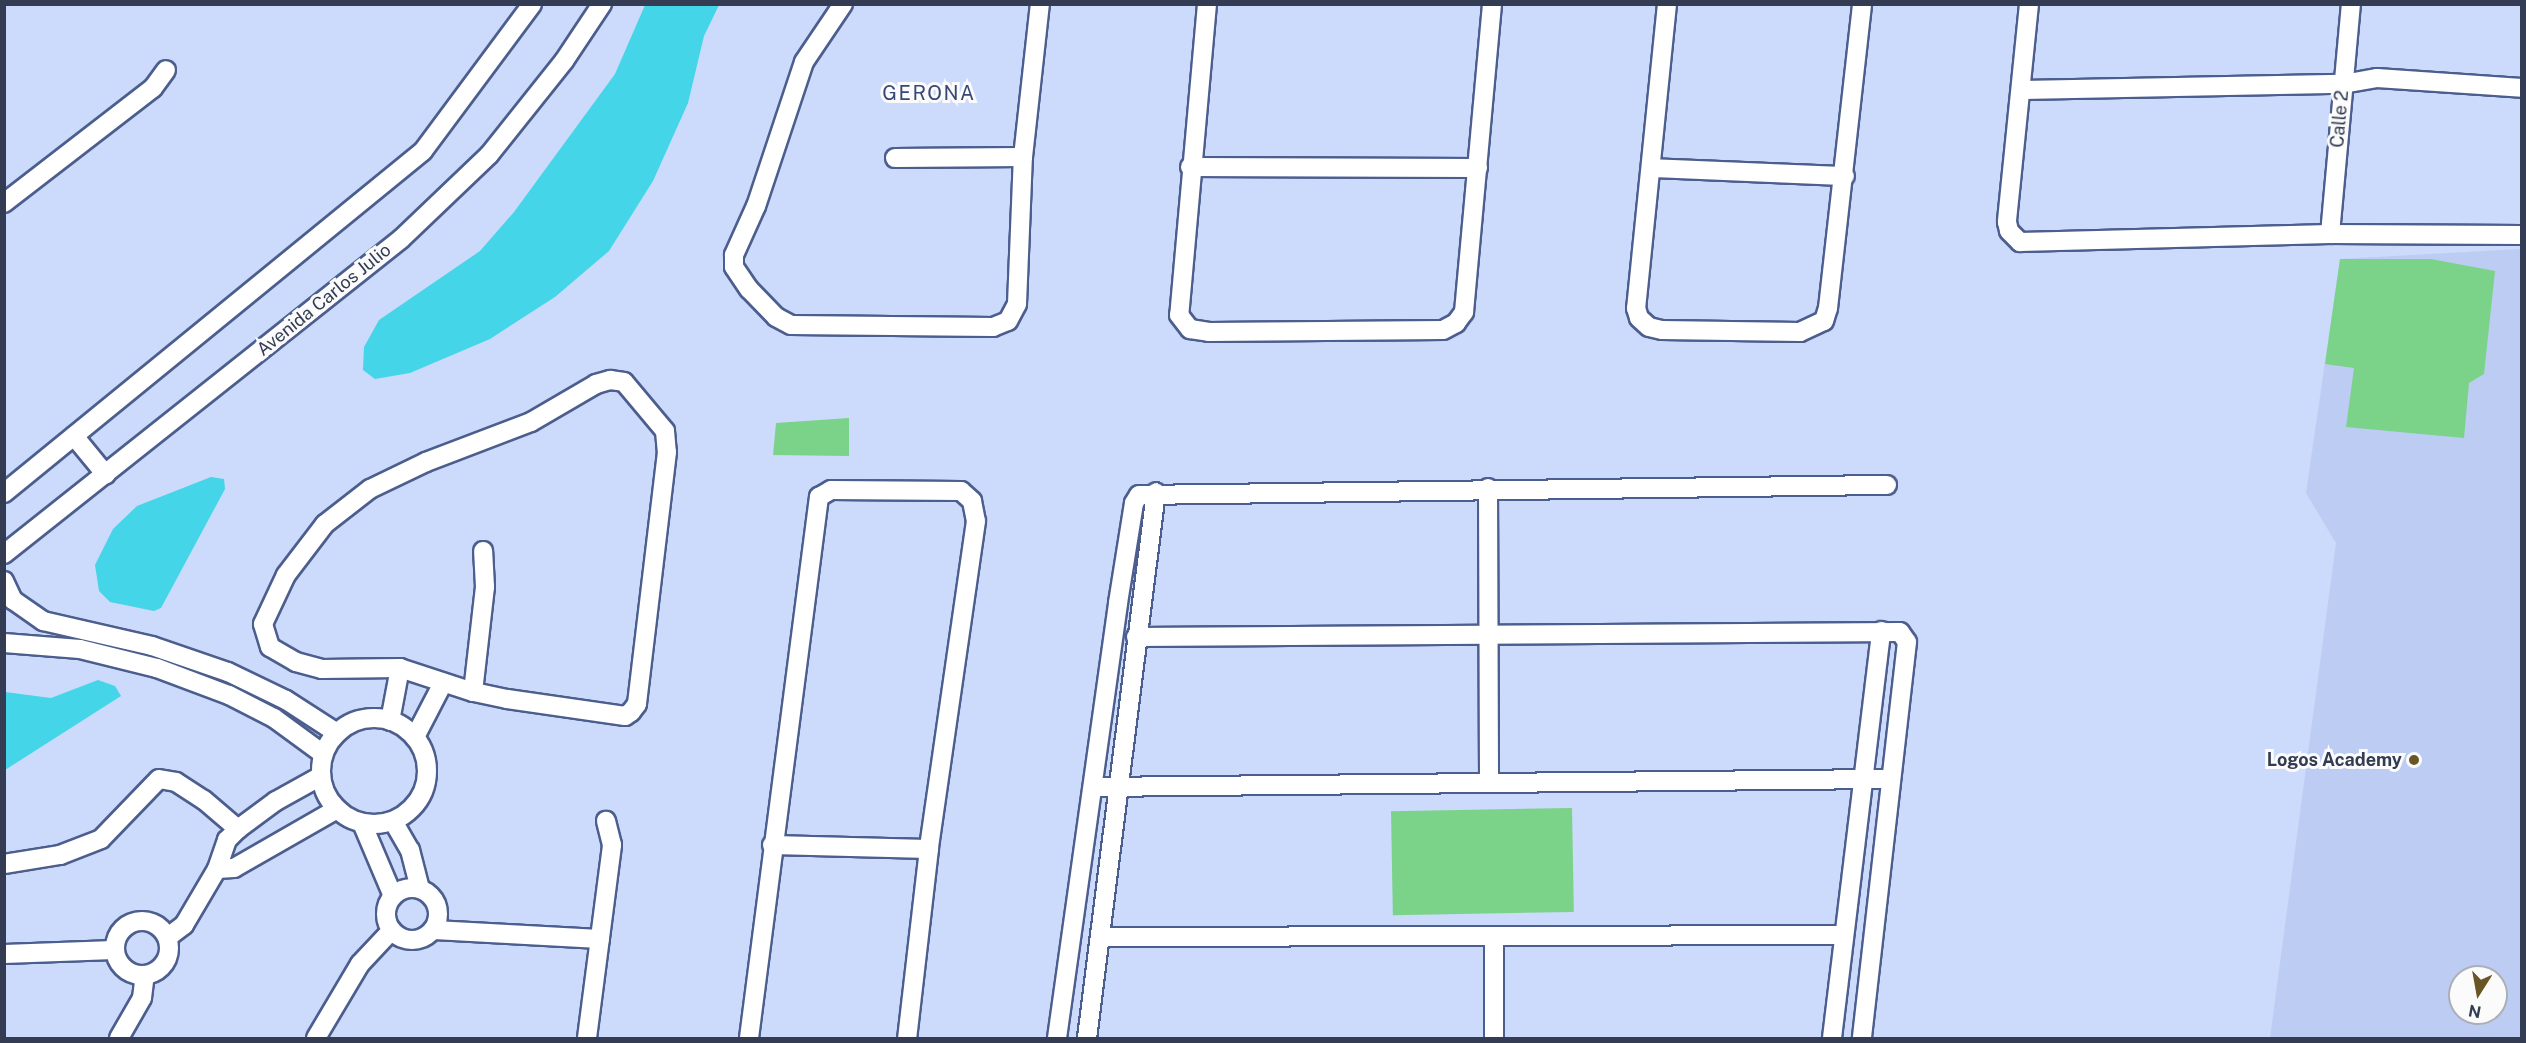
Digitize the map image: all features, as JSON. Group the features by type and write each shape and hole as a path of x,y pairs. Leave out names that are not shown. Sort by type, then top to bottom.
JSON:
{"street":[{"path":"4,493 423,151 532,4"},
{"name":"Avenida Carlos Julio","path":"5,559 106,475 401,239 489,154 564,61 602,4"},
{"path":"843,4 804,62 756,206 734,255 734,267 739,274 776,317 791,325 993,327 1008,321 1017,304 1023,157 1040,4"},
{"path":"1207,4 1190,167 1179,315 1190,329 1209,332 1443,330 1456,323 1464,312 1492,4"},
{"path":"1667,4 1636,308 1649,327 1662,330 1800,332 1824,321 1845,176 1862,4"},
{"path":"2029,4 2007,222 2009,231 2020,242 2331,234 2522,235"},
{"name":"Calle 2","path":"2331,234 2352,4"},
{"path":"4,203 153,88 166,70"},
{"path":"2022,90 2343,84 2377,78 2522,88"},
{"path":"895,158 1023,157"},
{"path":"1190,167 1478,168"},
{"path":"1651,168 1845,176"},
{"path":"624,382 665,431 667,452 637,705 625,716 472,693 400,668 322,669 296,662 270,647 262,624 286,575 325,524 370,489 426,462 531,422 596,384 624,382"},
{"path":"74,436 106,475"},
{"path":"1057,1038 1134,503 1139,495 1156,492 1887,485"},
{"path":"1488,488 1489,783"},
{"path":"749,1038 772,845 819,497 831,490 961,492 972,501 976,520 929,849 907,1038"},
{"path":"1087,1038 1102,937 1136,637 1156,492"},
{"path":"472,693 485,587 483,551"},
{"path":"4,581 13,600 43,621 152,646 228,672 286,700 337,733"},
{"path":"1832,1038 1881,631"},
{"path":"1136,637 1488,637 1900,632 1907,642 1862,1038"},
{"path":"4,643 80,649 158,668 229,695 274,718 323,754"},
{"path":"390,721 400,668"},
{"path":"415,737 443,683"},
{"path":"362,720 390,721 415,737 428,768 426,784 419,800 393,821 363,823 337,809 321,776 323,754 337,733 362,720"},
{"path":"168,937 184,926 217,869 223,848 238,829 276,801 321,776"},
{"path":"4,864 60,855 101,839 159,779 176,782 204,800 238,829"},
{"path":"1094,788 1891,779"},
{"path":"217,869 234,868 337,809"},
{"path":"393,821 410,850 420,889"},
{"path":"587,1038 612,845 606,821"},
{"path":"363,823 393,896"},
{"path":"772,845 929,849"},
{"path":"391,931 386,913 393,896 410,888 420,889 431,896 437,906 434,930"},
{"path":"135,921 154,923 168,937 166,962 145,975 121,966 114,950 119,932 135,921"},
{"path":"391,931 413,941 434,930 600,939"},
{"path":"316,1038 360,964 391,931"},
{"path":"1102,937 1844,935"},
{"path":"1494,936 1494,1038"},
{"path":"4,954 114,950"},
{"path":"119,1038 142,998 145,975"}],"shaded area":[{"path":"645,5 719,5 704,36 688,103 653,181 609,251 555,297 490,339 410,373 375,379 363,370 364,347 379,320 480,251 514,212 615,74"},
{"name":"Logos Academy","path":"2521,249 2521,1038 2270,1038 2336,543 2306,493 2340,259"},
{"path":"2340,259 2431,259 2495,271 2484,374 2469,383 2464,438 2346,427 2354,368 2325,364"},
{"path":"849,418 849,456 773,455 776,423"},
{"path":"211,477 224,479 225,489 161,608 154,611 110,602 99,591 95,565 113,529 137,506"},
{"path":"98,680 115,686 121,696 5,770 5,692 51,698"},
{"path":"1572,808 1574,912 1393,915 1391,811"}],"place":[{"name":"Logos Academy","path":"2414,760"}],"district":[{"name":"GERONA","path":"929,93"}]}
